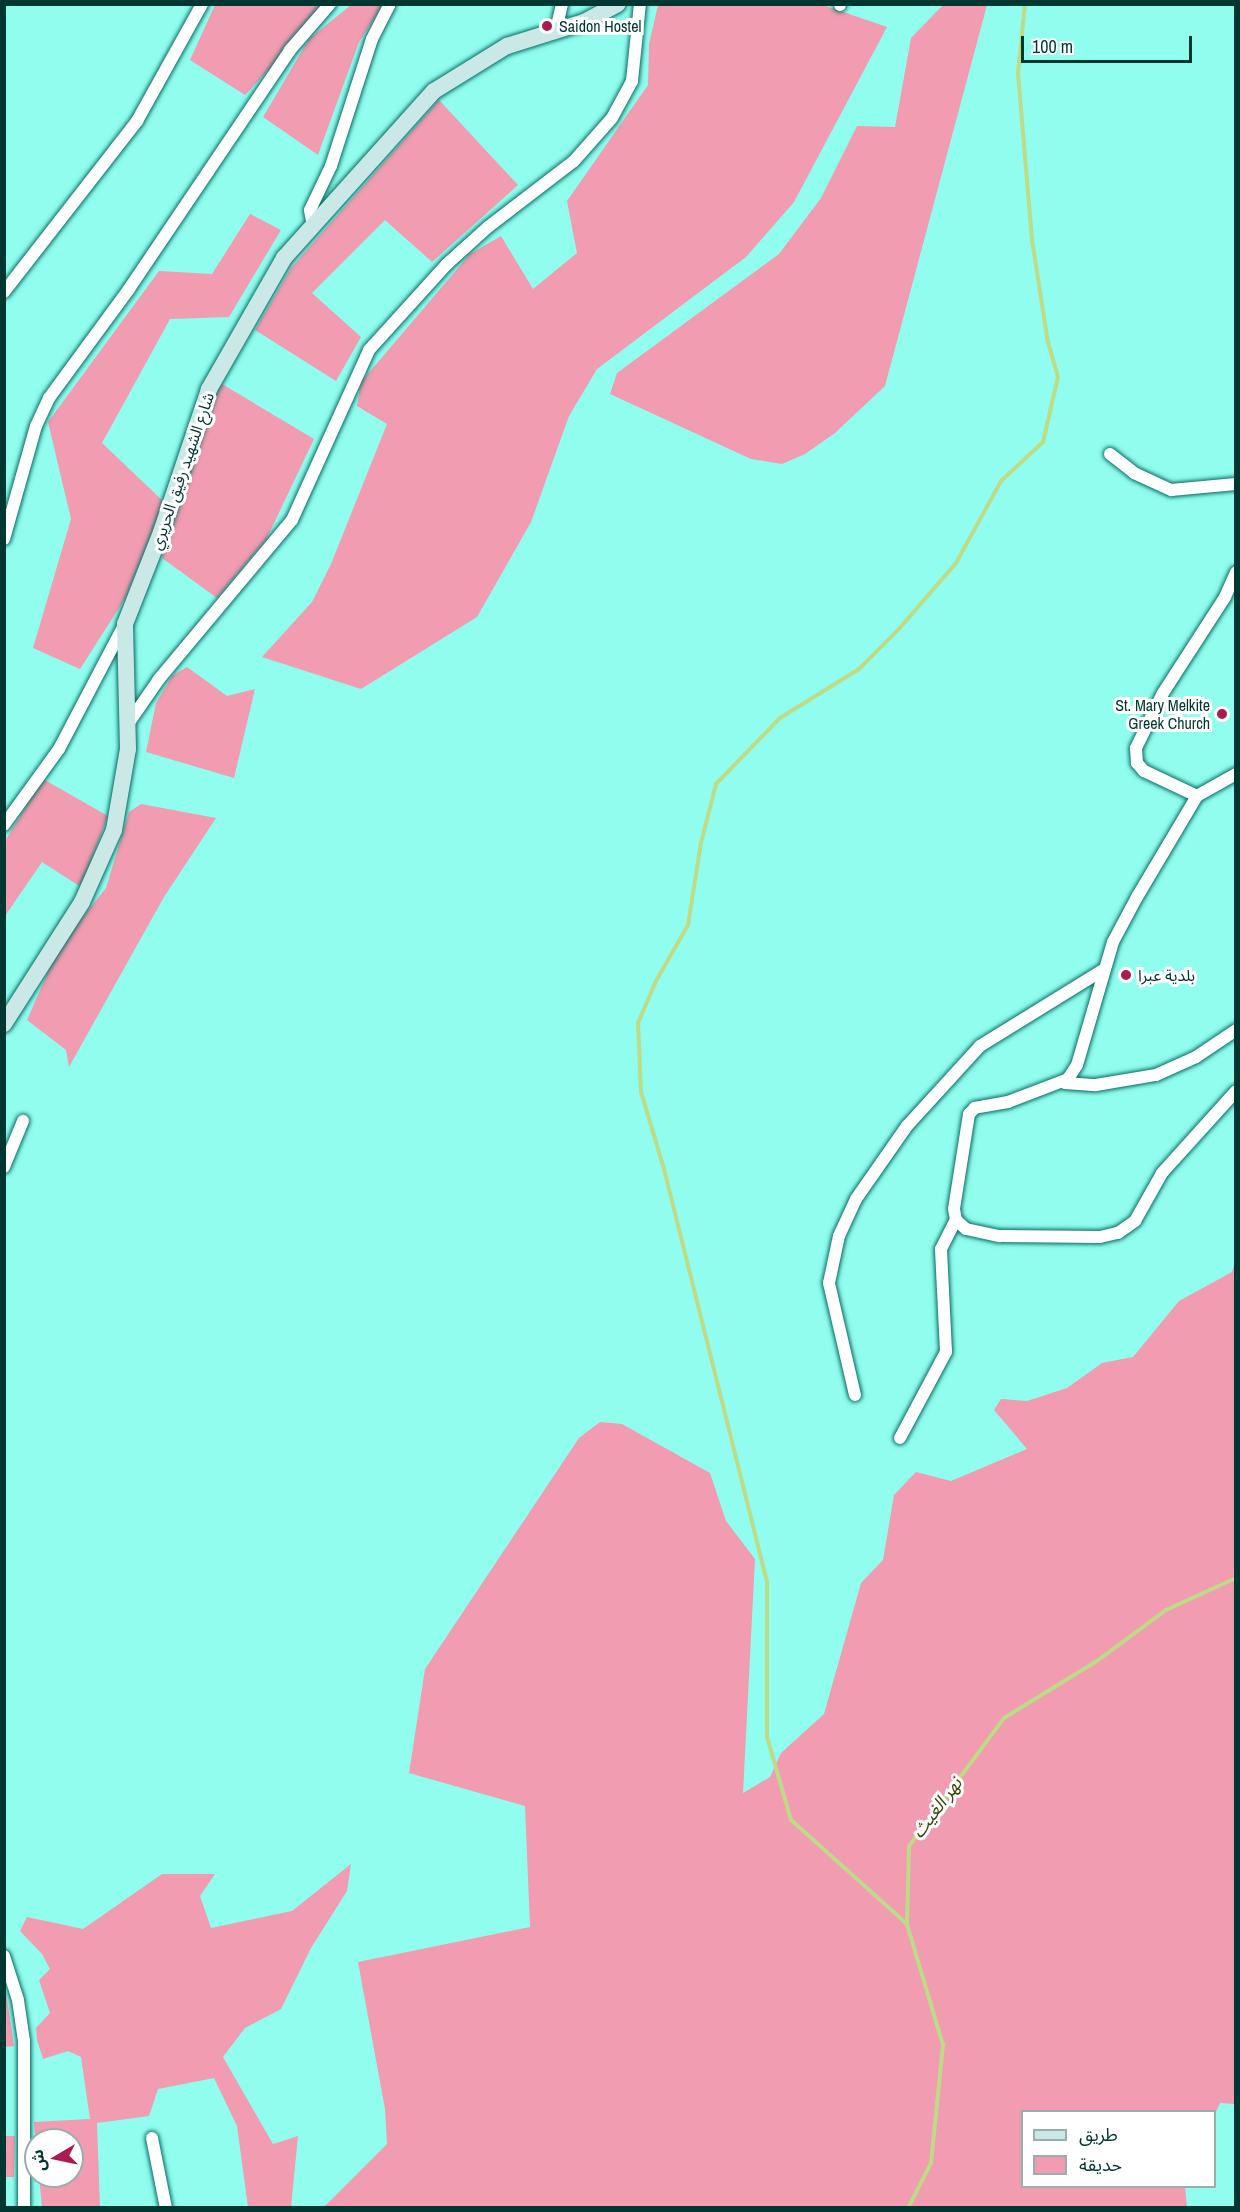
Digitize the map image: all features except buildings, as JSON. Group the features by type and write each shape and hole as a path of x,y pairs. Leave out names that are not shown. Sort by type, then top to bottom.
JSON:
{"street":[{"path":"4,291 137,121 202,4"},
{"path":"4,539 36,426 50,398 129,289 290,50 330,4"},
{"path":"313,226 310,210 331,166 368,49 390,4"},
{"path":"556,30 561,4"},
{"name":"شارع الشهيد رفيق الحريري","path":"4,1024 82,902 105,856 124,790 128,724 125,624 161,532 209,389 284,258 434,91 507,46 584,22 618,4"},
{"path":"128,724 159,679 292,520 369,350 447,264 488,226 574,161 612,118 632,81 640,4"},
{"path":"1110,454 1134,473 1171,490 1236,484"},
{"path":"1197,796 1144,771 1137,764 1136,748 1163,693 1225,597 1236,572"},
{"path":"4,825 58,749 125,624"},
{"path":"1065,1083 1077,1065 1113,942 1137,897 1197,796 1236,774"},
{"path":"855,1395 829,1283 839,1236 856,1198 907,1126 980,1046 1104,969"},
{"path":"900,1438 946,1352 941,1249 956,1220 958,1180 972,1109 1065,1083 1096,1085 1156,1075 1196,1057 1236,1030"},
{"path":"956,1220 966,1229 1000,1236 1100,1237 1118,1233 1135,1221 1162,1173 1236,1091"},
{"path":"4,1167 23,1121"},
{"path":"4,1956 18,2000 24,2041 24,2208"},
{"path":"152,2138 166,2208"}],"green space":[{"path":"215,5 328,5 245,95 190,60"},
{"path":"351,5 383,5 359,42 318,155 263,117 309,39"},
{"path":"658,5 823,5 887,27 794,202 746,257 597,369 569,416 531,522 477,617 361,689 262,657 312,602 331,564 387,424 357,406 361,382 470,254 501,236 533,289 577,253 567,201 648,85 649,44"},
{"path":"943,5 987,5 885,386 835,433 805,454 782,464 751,459 610,394 617,373 779,254 821,198 857,126 895,127 911,38"},
{"path":"439,100 518,185 432,262 385,220 312,293 361,337 336,381 255,330 291,268"},
{"path":"250,214 281,230 229,317 170,319 102,443 164,502 126,597 80,669 33,648 71,519 48,422 159,271 212,274"},
{"path":"222,384 314,439 266,540 217,598 162,558 204,419"},
{"path":"187,667 227,696 255,689 234,778 146,752 156,703 172,676"},
{"path":"43,779 108,816 81,887 42,862 5,916 5,841"},
{"path":"141,804 216,818 164,897 69,1067 66,1050 27,1020 59,947 106,888 129,812"},
{"path":"1235,1262 1235,2104 1220,2103 1216,2112 1021,2110 1021,2188 1185,2188 1187,2207 324,2207 387,2144 385,2109 358,1962 530,1927 525,1806 409,1773 425,1669 579,1438 600,1422 622,1424 710,1473 726,1521 755,1559 743,1793 770,1777 781,1753 824,1714 861,1583 883,1560 894,1495 916,1472 951,1481 1027,1449 994,1410 1001,1399 1027,1401 1067,1388 1102,1363 1133,1357 1179,1301 1232,1272"},
{"path":"351,1864 347,1891 311,1948 281,2009 245,2028 223,2057 273,2144 298,2136 291,2207 248,2207 237,2126 214,2078 158,2089 149,2116 97,2123 100,2207 42,2207 40,2188 84,2188 84,2128 35,2128 34,2122 90,2119 81,2057 68,2051 43,2059 37,2040 36,2028 50,2013 39,1980 50,1969 42,1954 20,1931 27,1917 83,1929 162,1874 215,1874 200,1896 211,1928 292,1911"},
{"path":"4,1986 14,2046 5,2047"},
{"path":"5,2136 15,2136 14,2177 5,2177"}],"waterway":[{"path":"907,1924 791,1820 767,1737 767,1582 664,1169 641,1092 638,1023 656,981 688,925 701,843 716,784 780,718 859,669 899,629 956,563 1001,481 1043,442 1058,377 1048,343 1032,240 1018,73 1025,4"},
{"name":"نهر الغيث","path":"908,2208 931,2163 943,2045 907,1924 909,1846 1004,1718 1097,1661 1166,1610 1236,1578"}],"place":[{"name":"Saidon Hostel","path":"547,26"},
{"name":"St. Mary Melkite Greek Church","path":"1222,714"},
{"name":"بلدية عبرا","path":"1126,975"}]}
